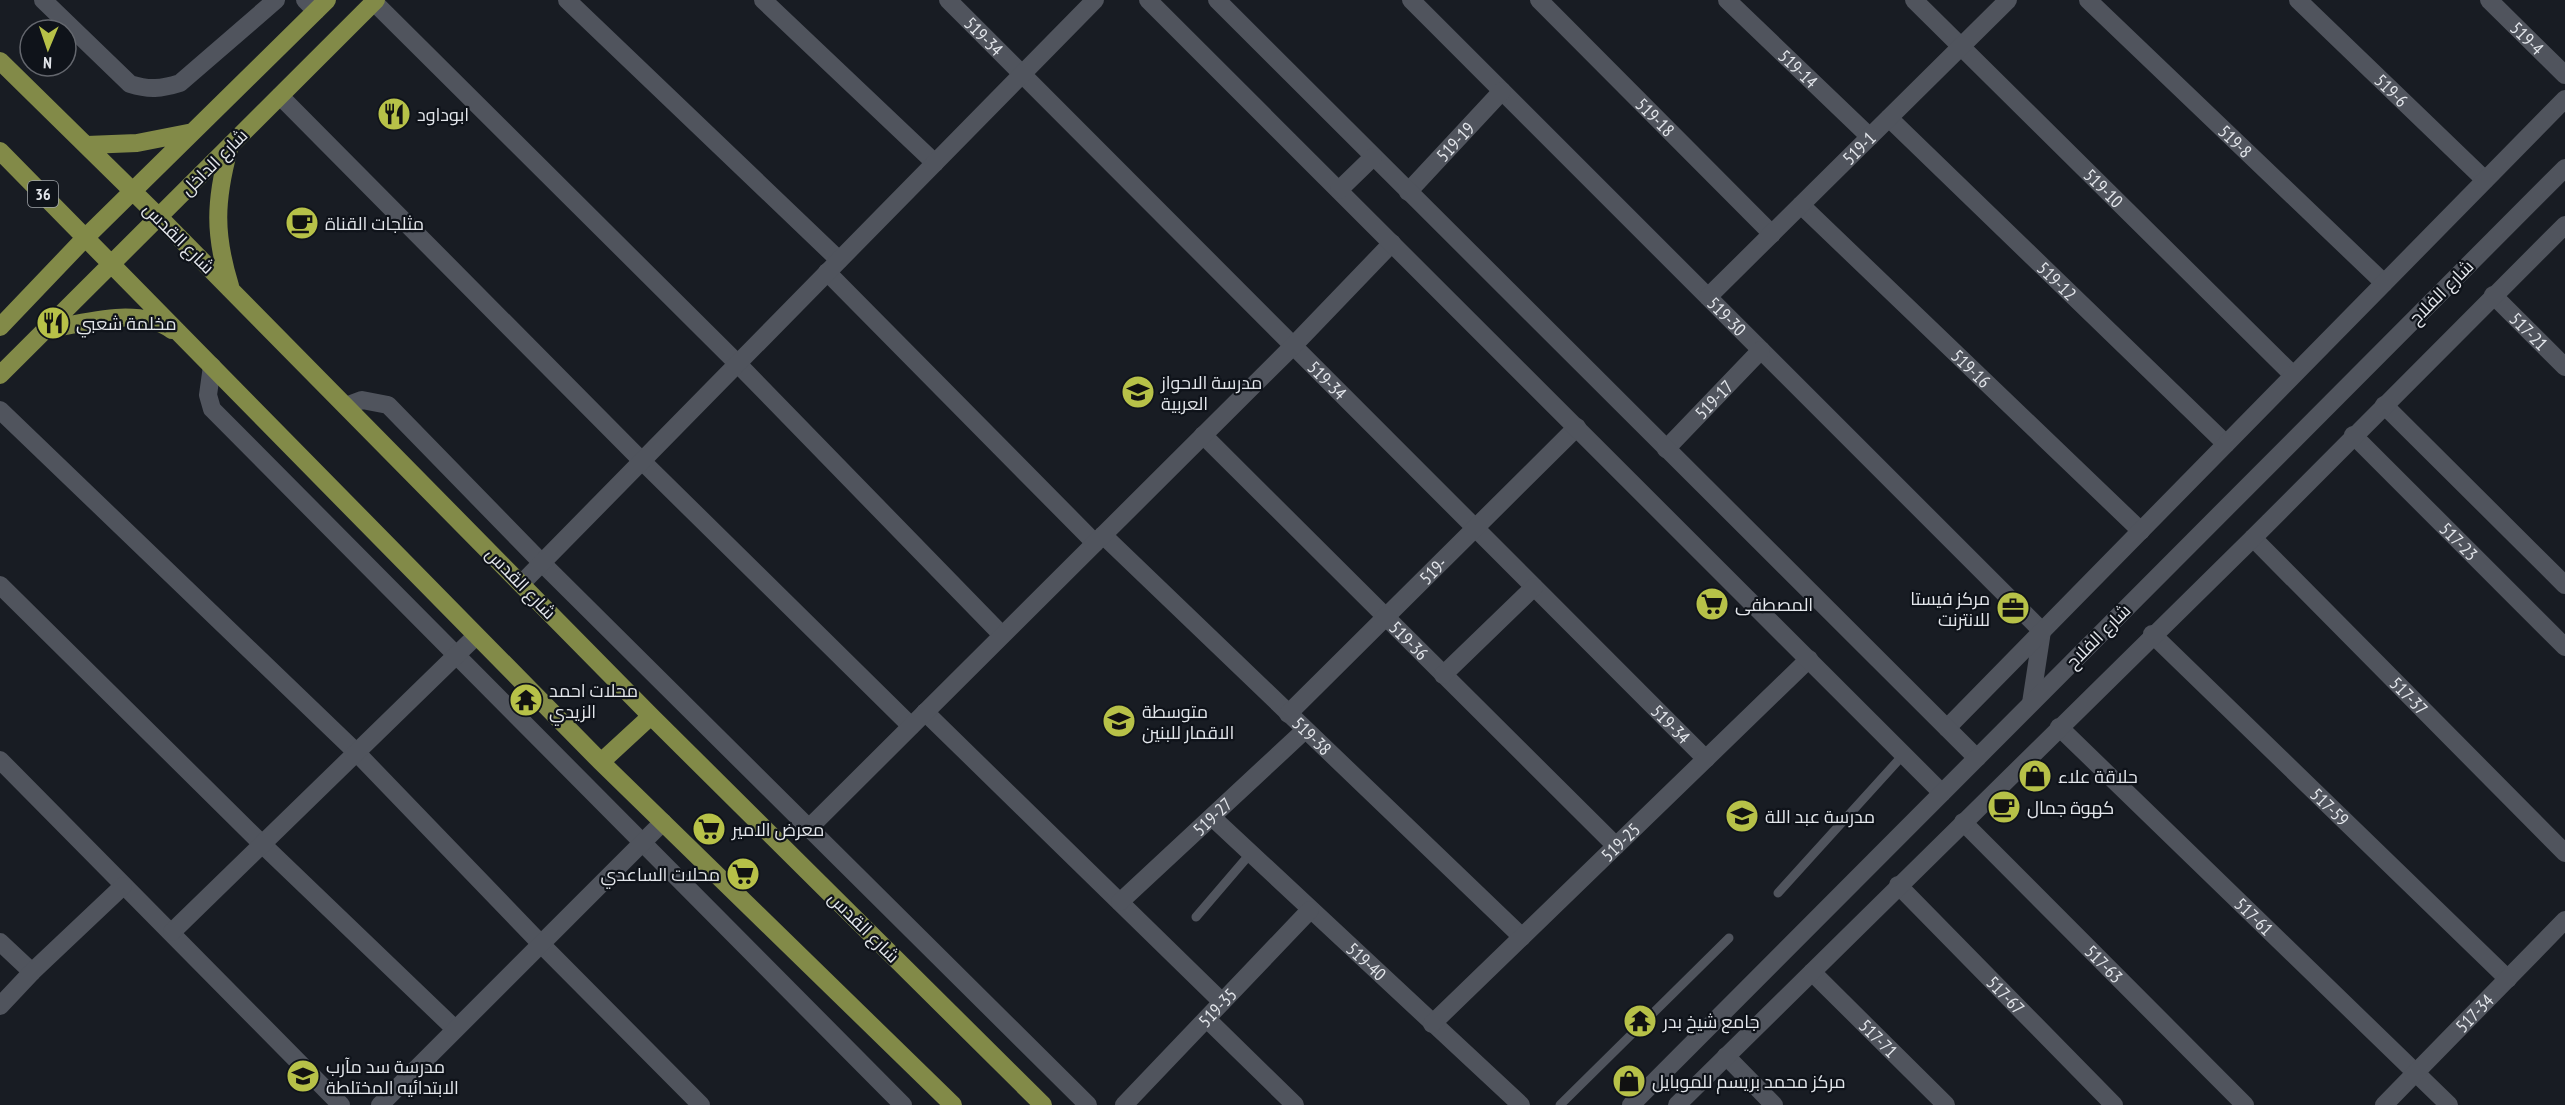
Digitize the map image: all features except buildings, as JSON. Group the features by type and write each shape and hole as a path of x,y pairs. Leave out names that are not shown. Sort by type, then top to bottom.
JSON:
{"main road":[{"name":"شارع الداخل","path":"0,375 375,1"},
{"name":"شارع الداخل","path":"0,327 85,238 195,131 316,4"},
{"name":"شارع القدس","path":"0,61 232,290 651,716 1043,1105"},
{"path":"87,145 137,143 195,131"},
{"path":"230,146 220,182 216,219 220,252 232,290"},
{"name":"36","path":"0,151 601,762 953,1105"},
{"path":"45,330 103,319 138,318 161,322 188,342"},
{"path":"601,762 651,716"}],"street":[{"path":"43,0 130,84 145,89 162,89 180,83 276,0"},
{"name":"519-38","path":"567,0 833,266 1099,539 1288,714 1522,937"},
{"path":"763,0 935,163"},
{"name":"519-34","path":"948,0 1706,759"},
{"path":"522,583 1095,0"},
{"path":"1148,0 1942,793"},
{"path":"1217,0 1977,758"},
{"name":"519-30","path":"1411,0 2042,631"},
{"name":"519-18","path":"1539,0 1772,234"},
{"name":"519-14","path":"1727,0 1870,137"},
{"name":"519-10","path":"1914,0 2294,375"},
{"name":"519-1","path":"1708,297 2008,0"},
{"name":"519-8","path":"2088,0 2384,283"},
{"name":"519-6","path":"2298,0 2485,180"},
{"name":"519-4","path":"2489,0 2565,75"},
{"path":"375,1 738,364 1002,635"},
{"name":"519-19","path":"1408,192 1502,91"},
{"path":"280,96 642,461 911,726"},
{"path":"1947,728 2565,99"},
{"name":"519-12","path":"1889,118 2226,444"},
{"path":"1339,190 1373,157"},
{"name":"شارع الفلاح","path":"1631,1105 2565,168"},
{"name":"519-16","path":"1801,205 2140,531"},
{"name":"شارع الفلاح","path":"1677,1105 2152,634 2253,538 2565,225"},
{"path":"810,827 1293,346 1392,243"},
{"name":"517-21","path":"2493,295 2565,367"},
{"name":"519-17","path":"1666,449 1761,350"},
{"path":"212,366 208,395 212,409 903,1105"},
{"path":"346,406 362,400 388,405 542,563 1088,1105"},
{"path":"2384,405 2565,585"},
{"path":"0,410 356,752 541,944 701,1105"},
{"name":"519-","path":"1288,714 1577,427"},
{"name":"519-36","path":"1203,435 1616,846"},
{"name":"517-23","path":"2354,435 2565,647"},
{"name":"517-37","path":"2253,538 2565,853"},
{"path":"0,585 262,844 455,1029"},
{"path":"1443,675 1534,587"},
{"path":"2031,703 2042,631"},
{"name":"517-59","path":"2152,634 2508,979"},
{"path":"172,932 476,636"},
{"name":"519-25","path":"1432,1024 1809,659"},
{"path":"925,712 1222,1002"},
{"name":"517-61","path":"2059,727 2449,1105"},
{"name":"519-27","path":"1120,902 1213,818 1305,730"},
{"path":"0,760 341,1105"},
{"name":"519-40","path":"1213,818 1521,1105"},
{"path":"380,1105 663,822"},
{"name":"517-63","path":"1963,822 2245,1105"},
{"name":"517-67","path":"1898,885 2114,1105"},
{"path":"0,1006 32,972 123,886"},
{"name":"519-35","path":"1124,1105 1310,910"},
{"name":"517-34","path":"2384,1105 2565,920"},
{"path":"0,942 32,972"},
{"name":"517-71","path":"1812,972 1946,1105"},
{"path":"1206,1019 1295,1105"},
{"path":"1726,1056 1774,1105"}],"lane":[{"path":"1778,893 1904,754"},
{"path":"1196,917 1250,854"},
{"path":"1560,1105 1729,938"}],"place":[{"name":"ابوداود","path":"394,114"},
{"name":"مثلجات القناة","path":"302,223"},
{"name":"مخلمة شعبي","path":"53,323"},
{"name":"مدرسة الاحواز العربية","path":"1138,392"},
{"name":"المصطفى","path":"1712,604"},
{"name":"مركز فيستا للانترنت","path":"2013,608"},
{"name":"محلات احمد الزيدي","path":"526,700"},
{"name":"متوسطة الاقمار للبنين","path":"1119,721"},
{"name":"حلاقة علاء","path":"2035,776"},
{"name":"كهوة جمال","path":"2004,807"},
{"name":"مدرسة عبد اللة","path":"1742,816"},
{"name":"معرض الامير","path":"709,829"},
{"name":"محلات الساعدي","path":"743,874"},
{"name":"جامع شيخ بدر","path":"1640,1021"},
{"name":"مدرسة سد مآرب الابتدائيه المختلطة","path":"303,1076"},
{"name":"مركز محمد بريسم للموبايل","path":"1629,1081"}]}
